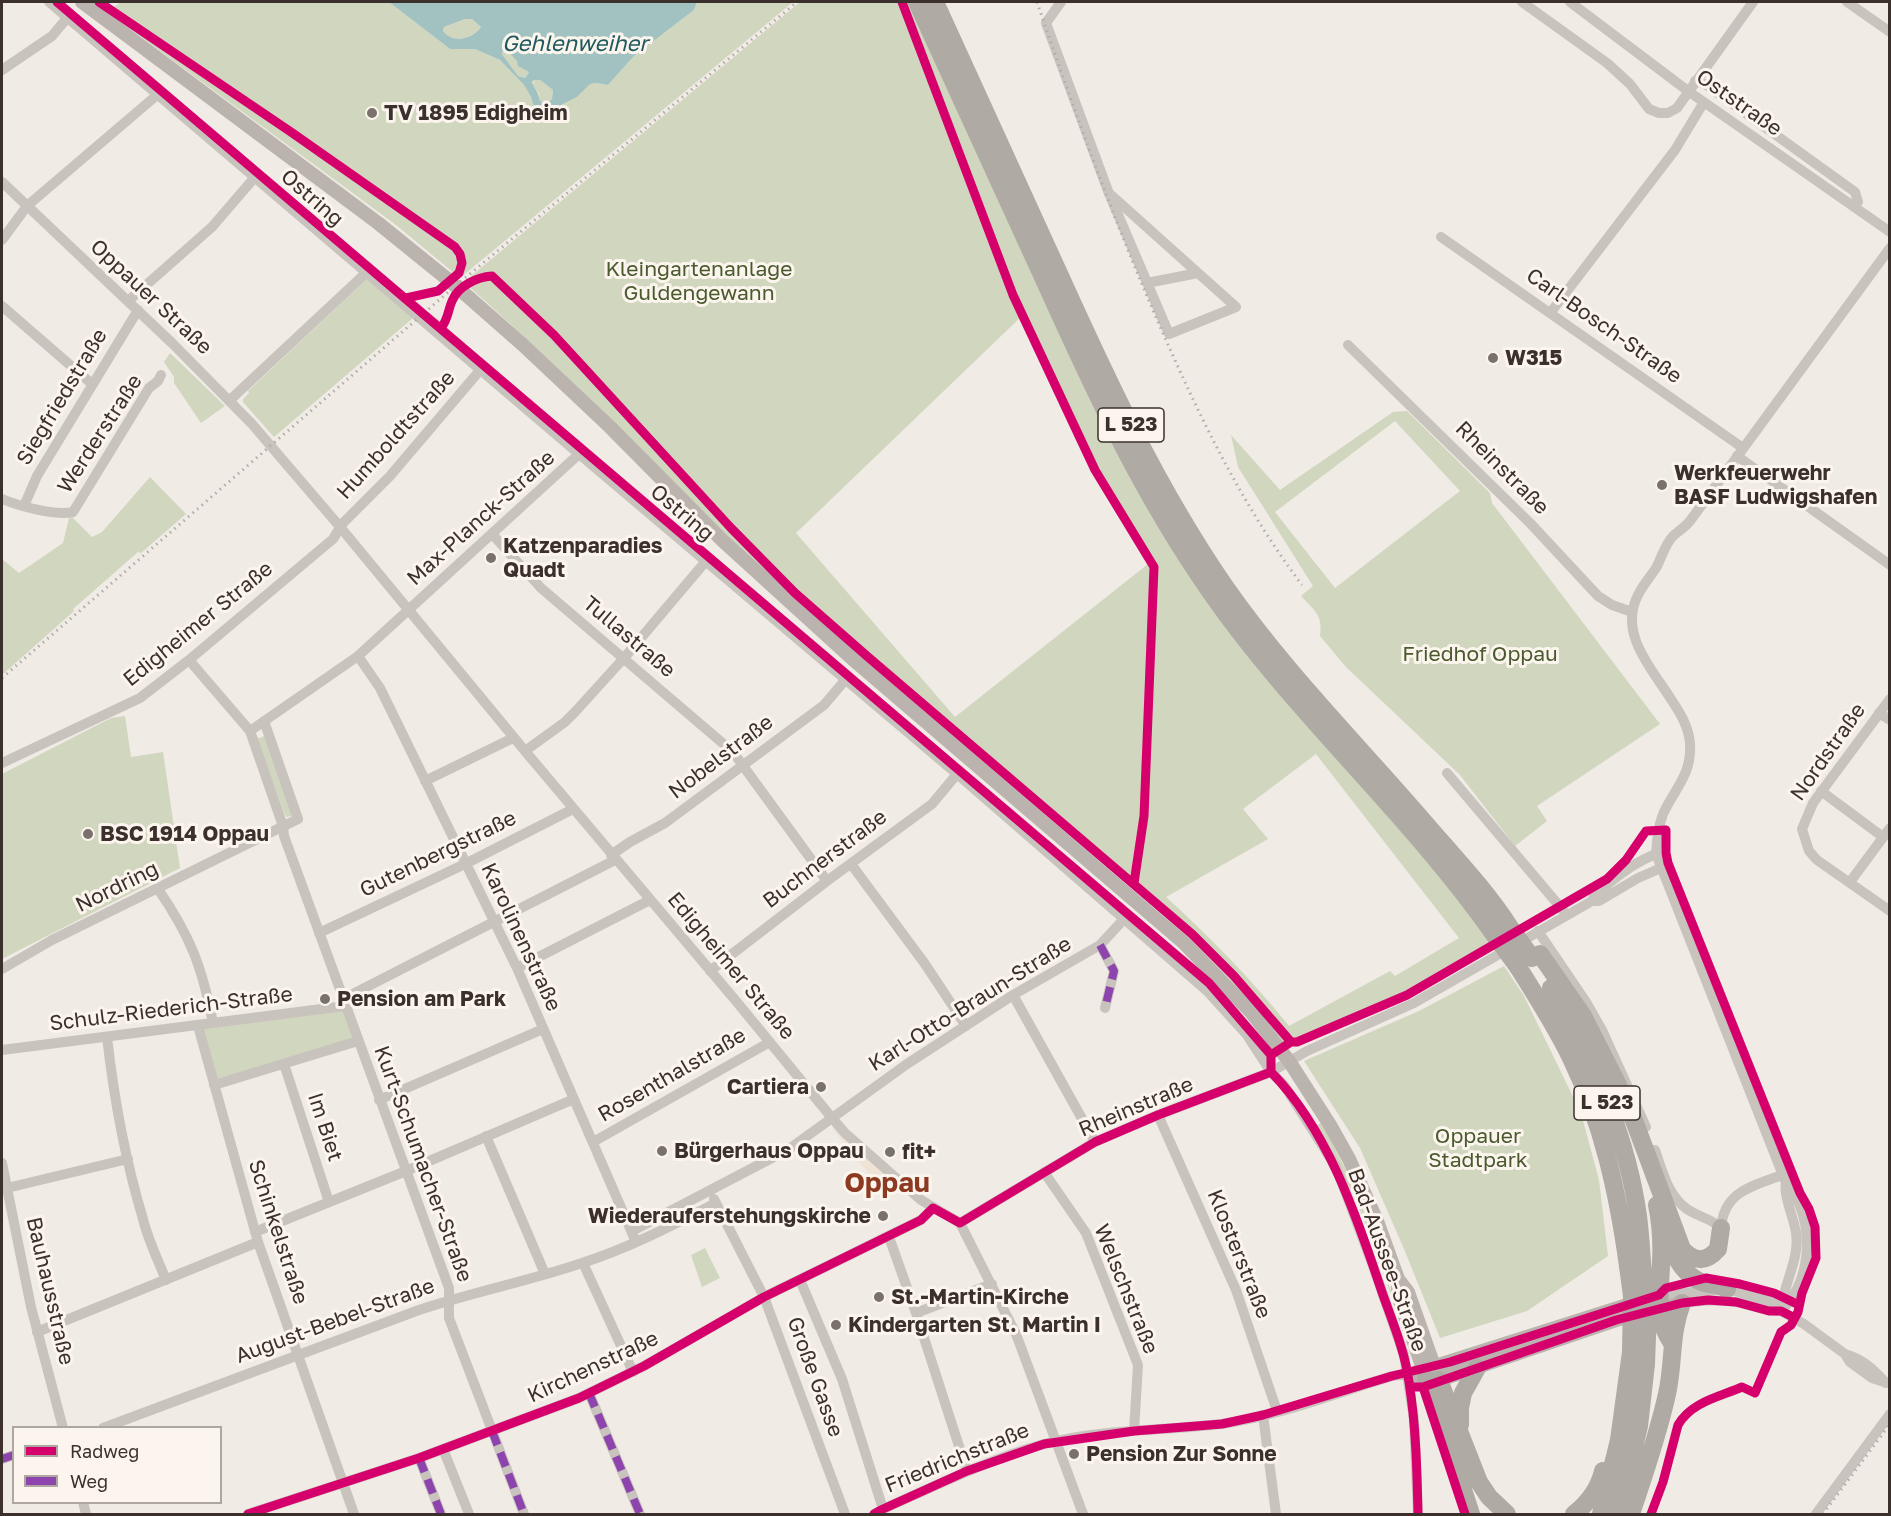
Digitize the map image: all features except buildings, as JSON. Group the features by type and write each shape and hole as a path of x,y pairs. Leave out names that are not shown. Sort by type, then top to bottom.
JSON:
{"highway":[{"name":"L 523","path":"917,2 1094,390 1137,474 1173,537 1213,596 1259,656 1478,910 1509,930"},
{"name":"L 523","path":"935,2 1096,355 1150,465 1186,528 1270,646 1406,800 1499,911 1530,960 1551,1020 1571,1057 1588,1097 1615,1184 1648,1311 1646,1364 1639,1426 1618,1515"},
{"path":"1509,930 1530,960 1583,1016 1617,1083 1663,1194 1682,1249 1690,1257 1699,1259 1715,1253 1720,1243 1721,1228"},
{"path":"1651,1168 1661,1225 1659,1302 1665,1333 1672,1344"},
{"path":"1661,1225 1676,1259 1685,1270 1696,1280 1727,1288"},
{"name":"L 523","path":"1601,1515 1613,1471 1621,1428 1631,1352 1635,1264"},
{"path":"1631,1515 1657,1435 1667,1393 1677,1316 1682,1303"},
{"path":"1459,1429 1462,1393 1477,1368"},
{"path":"1431,1373 1459,1429 1479,1482 1489,1497 1507,1515"},
{"path":"1431,1373 1472,1515"},
{"path":"1574,1515 1593,1495 1601,1478 1609,1450 1621,1428"}],"street":[{"name":"Ostring","path":"49,2 1125,918 1206,991 1247,1035 1271,1072"},
{"name":"Ostring","path":"82,2 378,223 465,294 610,427 722,540 856,662 1184,943 1251,1012 1289,1061 1330,1125 1349,1159 1377,1221 1398,1279 1408,1292 1431,1373"},
{"path":"1061,2 1046,23 1108,191 1169,334 1236,307 1108,191"},
{"path":"1522,2 1607,63 1630,84 1649,109 1659,113 1668,113 1677,108 1753,2"},
{"name":"Oststraße","path":"1570,2 1688,91 1890,232"},
{"path":"1847,2 1890,32"},
{"path":"2,70 52,36 68,17"},
{"path":"1695,81 1705,84 1855,192 1858,202 1854,207"},
{"path":"2,240 27,206 157,95"},
{"path":"1551,312 1675,150 1704,102"},
{"path":"128,301 212,227 255,177"},
{"name":"Oppauer Straße","path":"2,182 138,310 230,400 270,444"},
{"name":"Carl-Bosch-Straße","path":"1441,237 1551,312 1890,565"},
{"path":"1781,1311 1782,1297 1796,1256 1797,1235 1784,1191 1784,1179 1656,854 1658,831 1664,812 1681,785 1688,768 1690,742 1683,718 1640,653 1635,640 1632,612 1638,596 1668,549 1680,539 1683,529 1890,248"},
{"path":"230,400 366,273"},
{"path":"1147,283 1198,273"},
{"path":"2,306 92,384"},
{"name":"Siegfriedstraße","path":"24,506 37,476 138,310"},
{"name":"Rheinstraße","path":"1348,345 1530,523 1598,596 1611,605 1632,612"},
{"name":"Humboldtstraße","path":"341,528 347,519 390,476 481,369"},
{"name":"Werderstraße","path":"2,499 66,514 74,512 149,388 158,381 160,375"},
{"name":"Edigheimer Straße","path":"270,444 832,1118 921,1200 960,1223"},
{"name":"Max-Planck-Straße","path":"409,610 579,454"},
{"name":"Edigheimer Straße","path":"2,762 140,698 189,660 333,538 341,528"},
{"name":"Tullastraße","path":"492,534 541,588 733,752 827,880"},
{"path":"525,752 565,722 624,658 706,561"},
{"path":"250,731 358,656 409,610"},
{"name":"Karolinenstraße","path":"358,656 380,688 517,968 634,1237"},
{"name":"Kurt-Schumacher-Straße","path":"189,660 250,731 283,826 284,836 449,1288 449,1318 524,1515"},
{"name":"Nobelstraße","path":"494,921 613,858 630,842 665,823 824,705 846,679"},
{"name":"Nordstraße","path":"1850,882 1809,851 1802,829 1806,815 1821,791 1890,699"},
{"path":"1879,713 1890,720"},
{"path":"264,721 298,819 283,826"},
{"path":"425,781 513,738"},
{"path":"1447,773 1567,915"},
{"name":"Buchnerstraße","path":"710,971 827,880 932,804 957,774"},
{"path":"1821,791 1886,832 1850,882 1890,911"},
{"name":"Gutenbergstraße","path":"319,933 465,864 573,809"},
{"name":"Nordring","path":"2,969 52,940 158,890 283,826"},
{"name":"Rheinstraße","path":"1592,901 1595,894 1639,860 1656,854"},
{"path":"851,864 925,964 966,1026"},
{"name":"Rheinstraße","path":"960,1223 1095,1142 1158,1115 1271,1072 1307,1051 1414,1003 1592,901 1599,901 1638,878 1661,868"},
{"path":"158,890 178,919 194,951 205,982 213,1023"},
{"path":"517,968 650,900"},
{"name":"Karl-Otto-Braun-Straße","path":"832,1118 907,1064 1012,995 1100,945 1125,918"},
{"name":"Schulz-Riederich-Straße","path":"2,1050 198,1026 344,1003 494,921"},
{"path":"1538,931 1602,1030 1640,1111 1668,1186 1675,1198 1686,1208 1709,1219 1721,1228 1725,1207 1737,1194 1784,1179"},
{"path":"1100,945 1114,971 1106,1008"},
{"path":"1012,995 1095,1142"},
{"name":"Schinkelstraße","path":"198,1026 257,1237 354,1515"},
{"path":"379,1100 543,1029"},
{"path":"107,1037 118,1118 143,1221 166,1280"},
{"path":"214,1085 358,1041"},
{"name":"Rosenthalstraße","path":"593,1142 770,1042"},
{"name":"Im Biet","path":"284,1064 329,1202"},
{"name":"Bad-Aussee-Straße","path":"1271,1072 1284,1085 1335,1167 1376,1273 1404,1355 1414,1419 1418,1515"},
{"path":"38,1332 166,1280 329,1202 574,1099"},
{"name":"Klosterstraße","path":"1158,1115 1236,1290 1277,1411"},
{"name":"August-Bebel-Straße","path":"108,1426 450,1300 583,1263 634,1237 710,1191 789,1149 832,1118"},
{"path":"486,1136 545,1274"},
{"path":"7,1188 128,1159"},
{"name":"Bauhausstraße","path":"2,1163 38,1332 62,1426"},
{"name":"Welschstraße","path":"1044,1172 1086,1233 1138,1365 1134,1431"},
{"name":"Große Gasse","path":"710,1191 764,1297 845,1515"},
{"name":"August-Bebel-Straße","path":"634,1237 716,1203"},
{"name":"Kirchenstraße","path":"248,1515 419,1458 589,1393 633,1372 764,1297 921,1220 933,1209"},
{"path":"960,1223 1016,1334 1083,1515"},
{"path":"889,1237 967,1471"},
{"path":"583,1263 633,1372"},
{"path":"800,1280 842,1379 879,1512"},
{"path":"916,1313 992,1284"},
{"path":"1431,1373 1659,1302 1727,1288 1772,1301 1781,1311 1804,1324 1845,1354 1851,1362 1872,1378 1887,1384"},
{"path":"1407,1374 1477,1368 1616,1320 1659,1302 1722,1300 1769,1311 1781,1311"},
{"path":"1845,1354 1855,1357 1878,1372 1887,1384"},
{"name":"Friedrichstraße","path":"879,1512 967,1471 1044,1444 1134,1431 1222,1424 1263,1415 1392,1376 1407,1374"},
{"path":"589,1393 640,1515"},
{"path":"1815,1515 1890,1414"},
{"path":"1263,1415 1276,1515"},
{"path":"443,1449 469,1515"},
{"path":"419,1458 441,1515"}],"green space":[{"path":"121,2 389,2 450,49 475,49 500,60 524,85 534,107 547,112 577,97 589,84 608,85 634,56 694,10 697,2 793,2 460,278 396,225 107,12"},
{"name":"Kleingartenanlage Guldengewann","path":"800,2 909,2 1129,474 1492,942 1405,994 1294,1041 1293,1039 1283,1043 1205,956 1154,907 840,641 745,553 559,370 464,282","holes":["1025,313 1098,469 1153,560 955,717 796,533","1316,754 1459,938 1395,976 1390,971 1289,1026 1230,959 1166,897 1268,839 1243,809"]},
{"path":"465,19 472,19 481,27 473,35 457,39 443,31 444,27"},
{"path":"506,49 529,72 525,78 518,76 502,54"},
{"path":"534,80 540,80 553,90 552,99 547,103 540,101 539,94 533,85"},
{"path":"367,279 413,318 274,437 243,402 243,399 249,393 248,391"},
{"path":"170,353 225,406 201,423 174,383 174,377 164,362"},
{"name":"Friedhof Oppau","path":"1407,411 1490,493 1492,503 1660,724 1537,806 1547,821 1515,846 1460,775 1346,667 1320,636 1319,618 1301,596 1313,586 1238,467 1231,435 1280,490 1393,412","holes":["1395,421 1460,491 1335,588 1275,512"]},
{"path":"150,477 186,514 141,553 138,552 2,675 2,559 19,573 63,543 69,518 72,517 92,537 102,532"},
{"name":"BSC 1914 Oppau","path":"125,716 131,757 163,752 180,868 2,959 2,774 111,718"},
{"path":"264,736 293,813 291,816 285,815 257,739"},
{"name":"Oppauer Stadtpark","path":"1504,966 1524,996 1581,1113 1599,1180 1608,1256 1527,1311 1440,1338 1360,1148 1304,1061 1419,1011"},
{"path":"343,1010 354,1039 216,1081 202,1028"},
{"path":"1322,1123 1354,1186 1366,1216 1410,1349 1364,1219 1338,1163 1315,1126"},
{"path":"705,1248 720,1278 702,1287 691,1255"}],"shaded area":[{"path":"834,1127 892,1181 883,1191 832,1128"}],"water":[{"name":"Gehlenweiher","path":"389,2 697,2 694,10 634,56 608,85 590,84 577,97 547,112 534,107 524,85 500,60 475,49 450,49","holes":["465,19 472,19 481,27 473,35 457,39 443,31 444,27","506,49 517,61 518,66 529,72 525,78 518,76 502,54","540,80 553,90 552,99 547,103 540,101 532,82"]}],"railway":[{"path":"2,678 453,288 797,2"},
{"path":"1037,2 1116,220 1184,380 1229,471 1263,529 1302,585"},
{"path":"1823,1514 1890,1424"}],"marked path":[{"path":"1100,945 1114,971 1105,1008"},
{"path":"589,1393 640,1514"},
{"path":"492,1431 524,1514"},
{"path":"2,1459 12,1456"},
{"path":"419,1458 441,1514"}],"cycle path":[{"path":"57,2 1209,983 1271,1055"},
{"path":"99,2 455,247 462,263 459,273 438,291 406,298"},
{"path":"902,2 1013,295 1095,470 1154,567 1144,816 1134,883"},
{"path":"441,328 452,301 459,291 474,280 492,276 554,335 731,528 795,593 1192,934 1234,976 1291,1042"},
{"path":"1271,1072 1271,1055 1291,1042 1297,1042 1407,995 1607,879 1626,860 1646,831 1666,830 1668,863 1800,1193 1809,1209 1815,1227 1816,1258 1802,1293 1798,1312 1791,1325 1781,1332 1755,1393 1742,1387 1715,1397 1690,1411 1678,1425 1663,1482 1651,1514"},
{"path":"1271,1072 1309,1121 1339,1177 1363,1236 1398,1338 1405,1360 1413,1415 1418,1514"},
{"path":"248,1514 419,1458 579,1398 644,1366 764,1297 921,1220 933,1208 960,1223 1095,1142 1158,1115 1271,1072"},
{"path":"874,1514 967,1471 1044,1444 1134,1431 1222,1424 1263,1415 1392,1376 1450,1362 1659,1295 1666,1288 1706,1278 1774,1293 1799,1305"},
{"path":"1423,1387 1616,1320 1682,1303 1708,1300 1736,1302 1769,1311 1781,1311 1795,1318"},
{"path":"1414,1387 1423,1387 1465,1514"}],"place":[{"name":"TV 1895 Edigheim","path":"372,113"},
{"name":"W315","path":"1493,358"},
{"name":"Werkfeuerwehr BASF Ludwigshafen","path":"1662,485"},
{"name":"Katzenparadies Quadt","path":"491,558"},
{"name":"BSC 1914 Oppau","path":"88,834"},
{"name":"Pension am Park","path":"325,999"},
{"name":"Cartiera","path":"821,1087"},
{"name":"Bürgerhaus Oppau","path":"662,1151"},
{"name":"fit+","path":"890,1152"},
{"name":"Wiederauferstehungskirche","path":"883,1216"},
{"name":"St.-Martin-Kirche","path":"879,1297"},
{"name":"Kindergarten St. Martin I","path":"836,1325"},
{"name":"Pension Zur Sonne","path":"1074,1454"}],"district":[{"name":"Oppau","path":"887,1183"}]}
